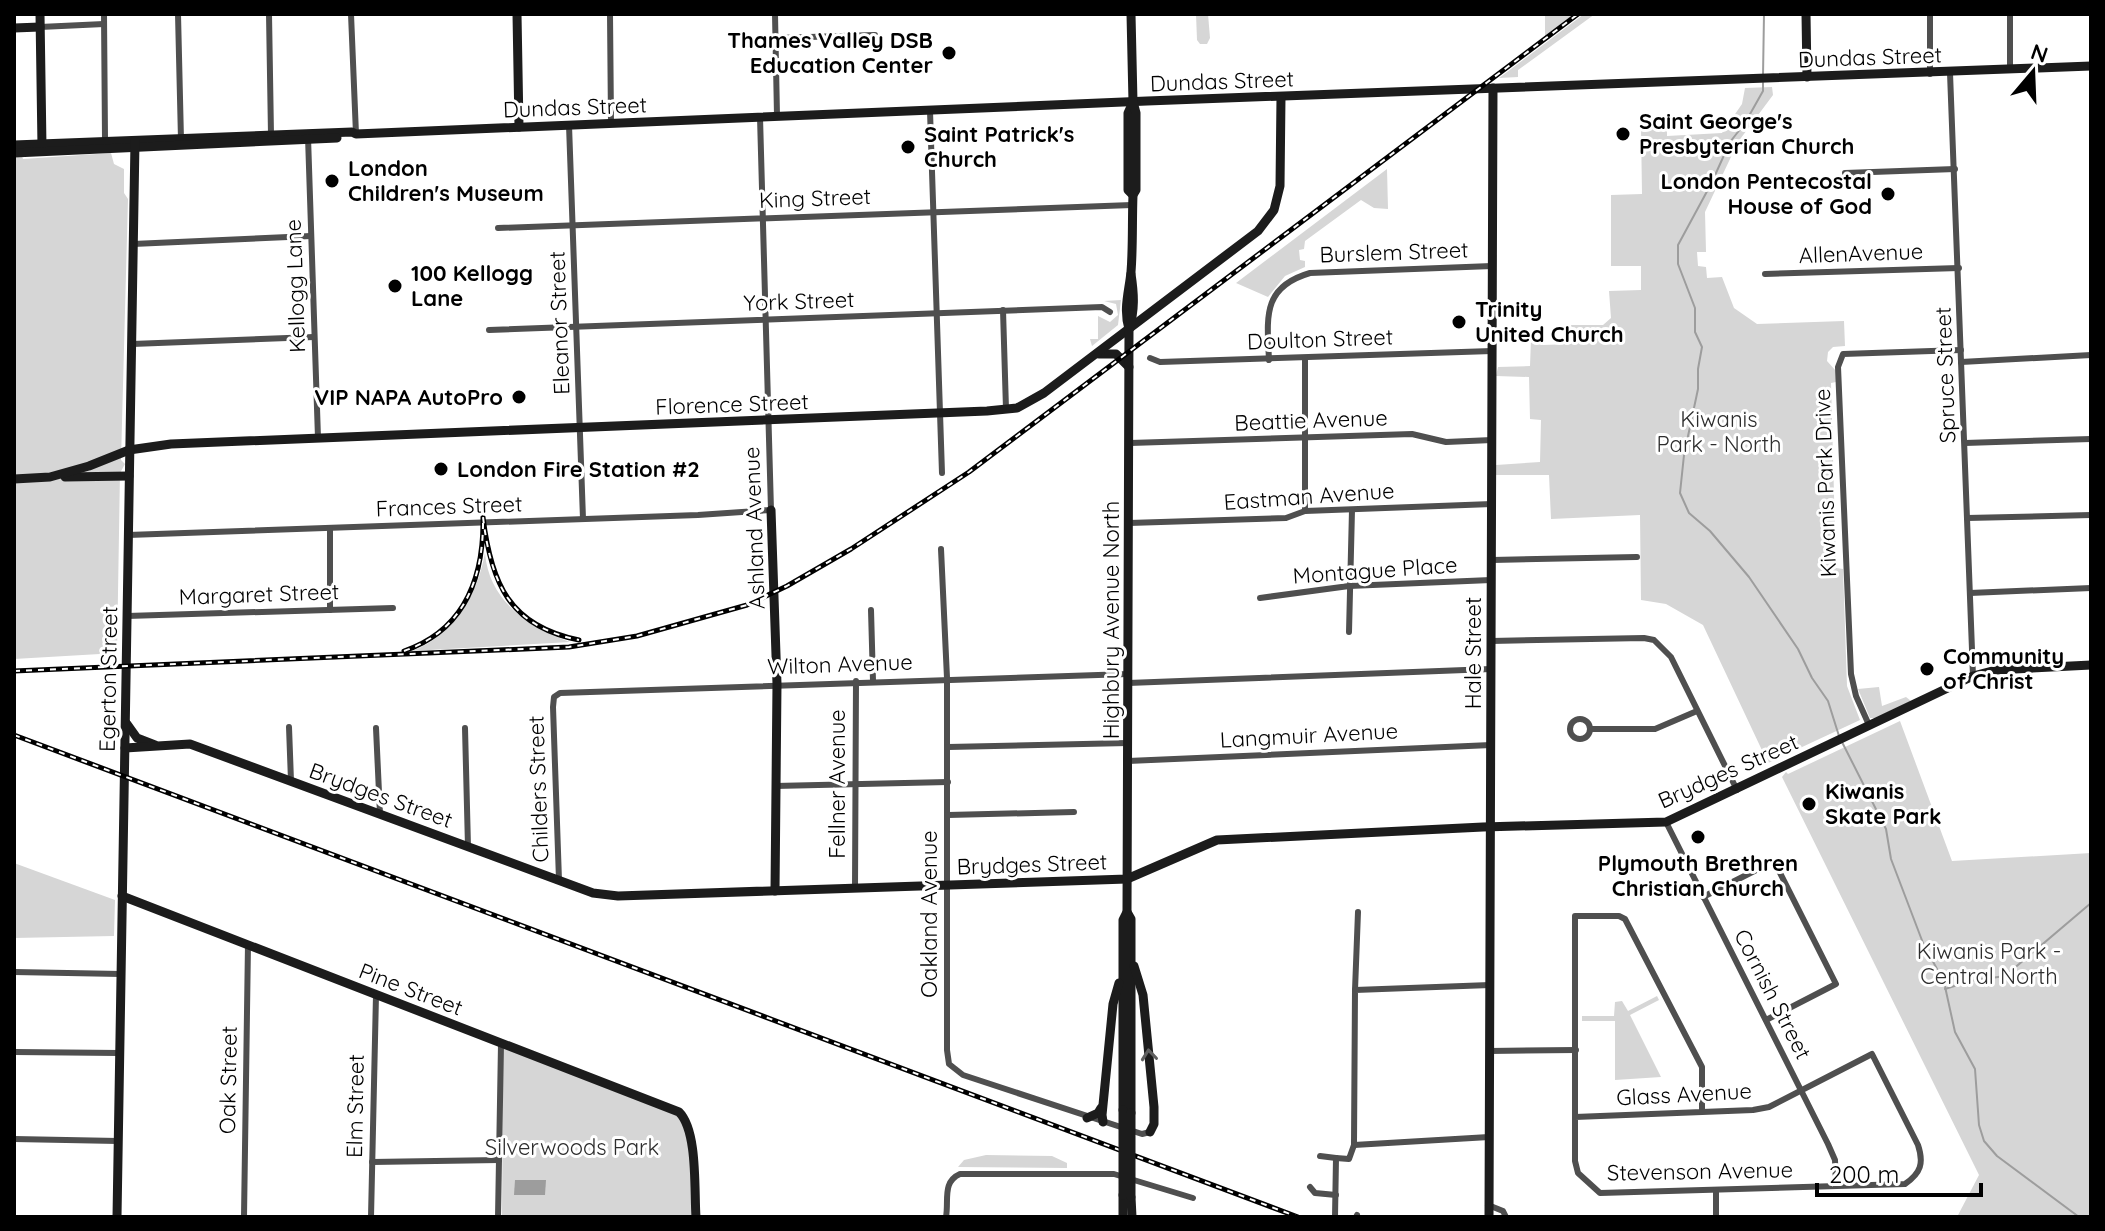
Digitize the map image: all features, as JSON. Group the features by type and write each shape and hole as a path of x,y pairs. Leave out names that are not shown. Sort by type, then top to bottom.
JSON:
{"street":[{"path":"40,14 42,147"},
{"path":"104,14 105,139"},
{"path":"178,14 181,140"},
{"path":"253,143 271,135 269,14"},
{"path":"351,14 355,134"},
{"path":"517,14 519,127"},
{"path":"610,14 611,123"},
{"path":"775,14 777,116"},
{"name":"Highbury Avenue North","path":"1127,1111 1122,972 1123,920 1127,912 1129,329 1134,313 1132,200 1136,190 1131,14"},
{"path":"1806,14 1807,77"},
{"path":"1930,14 1930,74"},
{"path":"2010,14 2010,70"},
{"path":"14,28 104,24"},
{"path":"776,38 875,35"},
{"name":"Dundas Street","path":"135,145 271,135 353,137 355,134 777,116 2091,66"},
{"name":"Spruce Street","path":"1950,73 1973,676"},
{"name":"Hale Street","path":"1489,1217 1493,88"},
{"name":"Florence Street","path":"14,479 50,477 129,450 171,444 769,421 1017,408 1099,354 1258,231 1274,210 1280,186 1281,97"},
{"path":"930,111 942,473"},
{"name":"Ashland Avenue","path":"760,117 777,684 775,891"},
{"name":"Eleanor Street","path":"569,125 583,519"},
{"name":"Dundas Street","path":"14,145 253,143 308,137"},
{"name":"Kellogg Lane","path":"308,137 318,438"},
{"name":"Egerton Street","path":"117,1217 135,145"},
{"name":"Dundas Street","path":"14,153 42,147"},
{"path":"1845,173 1955,169"},
{"name":"King Street","path":"498,228 1132,200"},
{"path":"133,244 311,236"},
{"name":"Burslem Street","path":"1269,360 1271,300 1279,287 1294,277 1310,273 1492,266"},
{"name":"AllenAvenue","path":"1765,274 1959,268"},
{"name":"York Street","path":"489,330 1102,307 1110,312"},
{"path":"1003,310 1006,409"},
{"path":"132,344 314,337"},
{"name":"Kiwanis Park Drive","path":"1869,725 1856,696 1851,674 1838,367 1843,354 1961,350"},
{"name":"Doulton Street","path":"1150,358 1160,362 1269,360 1492,351"},
{"path":"1099,354 1116,354 1129,367"},
{"path":"1961,362 2091,355"},
{"path":"1305,358 1305,511"},
{"name":"Beattie Avenue","path":"1130,443 1412,434 1446,442 1492,440"},
{"path":"1965,443 2091,439"},
{"path":"50,477 129,476"},
{"name":"Eastman Avenue","path":"1129,523 1286,518 1305,511 1492,504"},
{"name":"Frances Street","path":"128,535 771,510"},
{"path":"1349,632 1352,510"},
{"path":"1967,518 2091,515"},
{"path":"330,528 330,610"},
{"name":"Oakland Avenue","path":"941,549 947,678 949,1064 963,1075 1087,1118 1142,1134 1150,1132"},
{"path":"1492,560 1637,557"},
{"name":"Montague Place","path":"1260,598 1349,586 1491,580"},
{"path":"1970,593 2091,588"},
{"name":"Margaret Street","path":"127,616 393,608"},
{"path":"871,610 873,681"},
{"path":"1491,641 1654,640 1671,657 1737,790"},
{"name":"Brydges Street","path":"125,748 190,744 593,893 618,896 1127,879 1217,840 1666,822 1973,676 1986,672 2091,665"},
{"name":"Wilton Avenue","path":"554,697 568,692 947,678 1128,678 1491,669"},
{"name":"Fellner Avenue","path":"855,888 856,681"},
{"name":"Childers Street","path":"554,697 559,880"},
{"path":"1590,729 1655,729 1697,711"},
{"path":"126,721 137,738 160,747"},
{"path":"289,727 291,781"},
{"path":"376,728 380,814"},
{"path":"465,728 468,847"},
{"path":"948,747 1128,743"},
{"name":"Langmuir Avenue","path":"1128,761 1491,745"},
{"path":"775,786 948,782"},
{"path":"948,815 1074,812"},
{"name":"Cornish Street","path":"1666,822 1835,1160 1836,1186"},
{"path":"1703,897 1774,861 1836,984 1766,1020"},
{"name":"Pine Street","path":"122,896 679,1112 686,1119 690,1134 696,1217"},
{"name":"Highbury Avenue North","path":"1123,1217 1127,1196 1131,919 1127,912"},
{"path":"1320,1156 1349,1159 1354,1145 1358,912"},
{"name":"Stevenson Avenue","path":"1702,1110 1702,1067 1625,919 1619,916 1575,916 1575,1161 1578,1173 1600,1193 1905,1184"},
{"name":"Oak Street","path":"244,1217 248,944"},
{"path":"1130,958 1143,995 1155,1113 1150,1132"},
{"path":"14,972 121,974"},
{"path":"1103,1122 1113,1004 1122,972"},
{"path":"1355,990 1490,985"},
{"name":"Elm Street","path":"371,1217 376,995"},
{"path":"498,1217 501,1044"},
{"path":"1489,1051 1576,1050"},
{"path":"14,1052 119,1053"},
{"name":"Glass Avenue","path":"1575,1117 1761,1109 1872,1054 1921,1156 1921,1168 1905,1184"},
{"path":"1087,1118 1098,1113 1103,1105"},
{"path":"1354,1145 1489,1137"},
{"path":"14,1139 118,1141"},
{"path":"1335,1217 1336,1158"},
{"path":"372,1162 499,1160"},
{"path":"946,1217 948,1186 952,1178 960,1174 1114,1174 1193,1198"},
{"path":"1310,1187 1315,1193 1336,1195"},
{"name":"Stevenson Avenue","path":"1716,1190 1716,1217"},
{"name":"Highbury Avenue North","path":"1127,1196 1132,1217"},
{"path":"1488,1205 1503,1211 1506,1217"}],"green space":[{"path":"1196,14 1208,14 1210,38 1207,44 1200,44 1197,40"},
{"path":"1545,14 1574,14 1545,36"},
{"path":"1584,14 1595,14 1518,70 1518,77 1499,78"},
{"name":"Kiwanis Park - North","path":"1772,87 1773,95 1738,142 1705,212 1706,252 1697,252 1698,266 1706,267 1707,278 1722,277 1734,308 1757,324 1844,321 1845,346 1833,347 1828,352 1827,361 1836,371 1836,382 1831,383 1836,568 1843,569 1847,686 1860,720 1768,763 1703,625 1666,604 1641,600 1640,515 1551,519 1549,475 1495,475 1496,465 1540,462 1541,420 1530,419 1529,377 1496,376 1498,367 1530,366 1531,339 1543,338 1543,345 1571,344 1571,325 1603,325 1611,318 1609,291 1641,290 1641,266 1611,266 1611,195 1642,194 1641,129 1667,129 1667,136 1722,133 1742,104 1745,88"},
{"path":"111,153 114,164 124,169 124,193 128,199 121,460 125,464 120,473 117,653 14,659 14,156 22,156 23,159"},
{"path":"1387,169 1388,209 1374,208 1361,200 1305,241 1304,249 1299,250 1305,267 1285,276 1268,297 1236,283"},
{"path":"1121,300 1118,325 1092,346 1090,339 1098,339 1098,316 1110,322 1118,315 1116,304 1104,301"},
{"path":"485,553 494,585 513,610 540,629 570,642 412,651 440,635 461,612 476,584"},
{"path":"1879,687 1882,706 1906,697 1911,701 1870,718 1858,689"},
{"name":"Kiwanis Park - Central North","path":"1900,721 1952,861 2091,853 2091,1217 1957,1217 1979,1175 1782,777 1786,772 1788,774"},
{"path":"14,863 115,900 114,936 14,938"},
{"path":"1657,996 1659,1000 1630,1015 1661,1077 1615,1080 1615,1021 1582,1021 1582,1016 1614,1016 1615,1002 1622,1001 1628,1011"},
{"name":"Silverwoods Park","path":"503,1046 676,1113 690,1134 695,1217 502,1217"},
{"path":"986,1155 1052,1156 1067,1163 1067,1168 958,1167 964,1160"}],"shaded area":[{"path":"515,1180 546,1180 545,1195 514,1195"}],"waterway":[{"path":"1763,76 1764,14"},
{"path":"1763,83 1763,91 1730,142 1678,245 1678,264 1695,308 1695,332 1702,347 1680,493 1689,513 1710,531 1749,577 1798,649 1828,701 1839,736"},
{"path":"1842,742 1886,829 1891,859 1923,943 1944,982 1955,1032 1975,1069 1979,1125 1984,1141 1997,1156 2079,1217"},
{"path":"1945,989 1970,981 2005,976 2091,903"}],"railway":[{"path":"14,671 569,647 637,636 747,605 851,549 969,472 1578,14"},
{"path":"404,651 442,630 467,599 480,560 483,517 492,562 508,598 536,624 579,640"},
{"path":"14,735 1298,1217"}],"place":[{"name":"Thames Valley DSB Education Center","path":"949,53"},
{"name":"Saint George's Presbyterian Church","path":"1623,134"},
{"name":"Saint Patrick's Church","path":"908,147"},
{"name":"London Children's Museum","path":"332,181"},
{"name":"London Pentecostal House of God","path":"1888,194"},
{"name":"100 Kellogg Lane","path":"395,286"},
{"name":"Trinity United Church","path":"1459,322"},
{"name":"VIP NAPA AutoPro","path":"519,397"},
{"name":"London Fire Station #2","path":"441,469"},
{"name":"Community of Christ","path":"1927,669"},
{"name":"Kiwanis Skate Park","path":"1809,804"},
{"name":"Plymouth Brethren Christian Church","path":"1698,837"}]}
